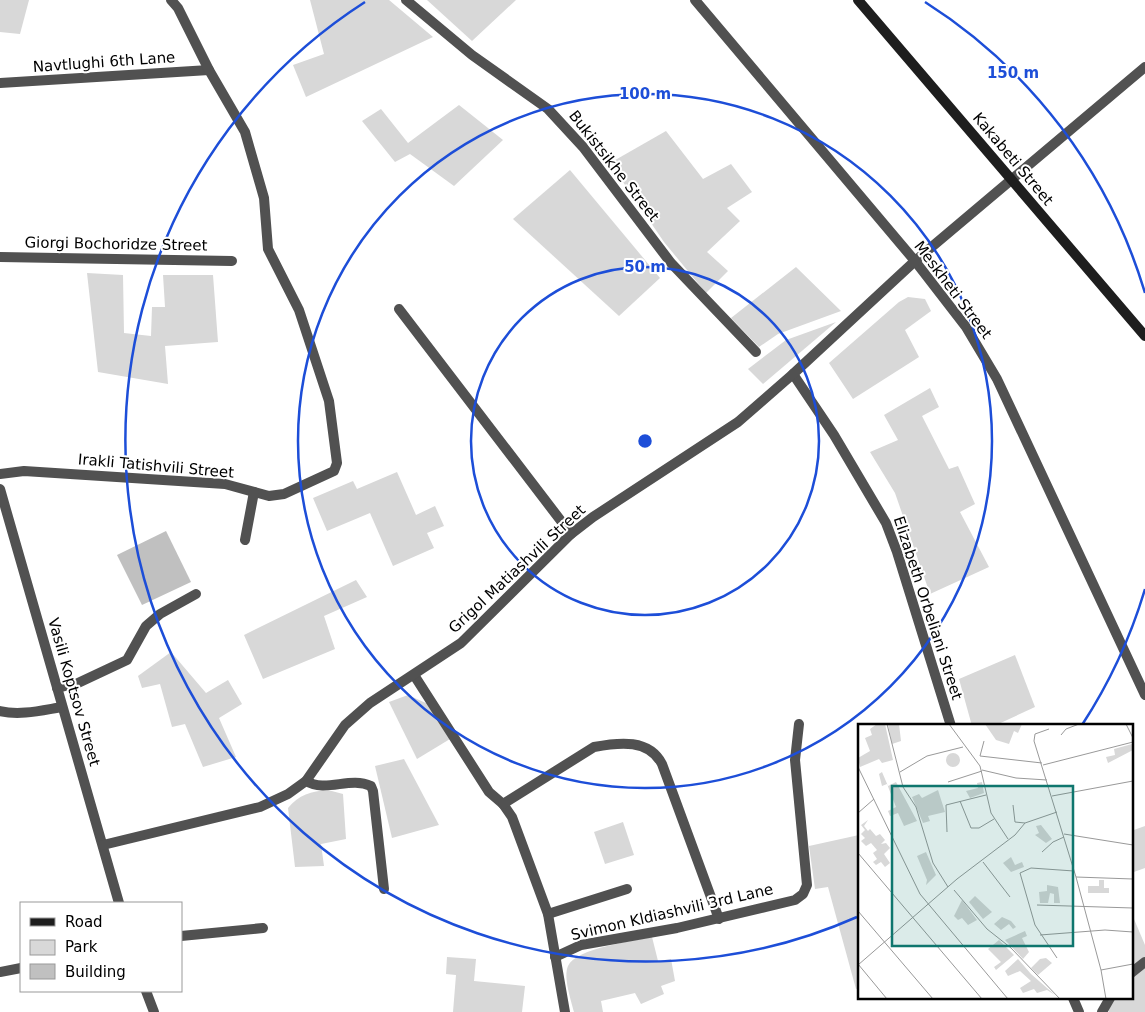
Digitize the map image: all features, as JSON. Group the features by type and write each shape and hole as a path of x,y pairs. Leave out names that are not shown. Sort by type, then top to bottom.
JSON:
{"street":[{"path":"171,0 178,8 209,70"},
{"name":"Bukistsikhe Street","path":"406,0 472,55 548,109 583,147 670,263 756,352"},
{"name":"Meskheti Street","path":"695,0 915,261 966,327 997,379 1145,695"},
{"name":"Kakabeti Street","path":"858,0 1145,336"},
{"name":"Grigol Matiashvili Street","path":"103,845 260,807 288,794 306,781 345,726 370,703 462,643 571,534 593,517 738,422 793,374 915,261 1145,67"},
{"name":"Navtlughi 6th Lane","path":"0,83 209,70"},
{"name":"Irakli Tatishvili Street","path":"0,474 24,471 216,484 269,496 284,494 334,471 337,464 337,454 329,401 299,310 268,249 265,208 259,176 245,132 209,70"},
{"name":"Giorgi Bochoridze Street","path":"0,257 232,261"},
{"path":"399,309 571,534"},
{"name":"Elizabeth Orbeliani Street","path":"793,374 834,435 886,523 950,724"},
{"name":"Vasili Koptsov Street","path":"0,489 119,902"},
{"path":"245,540 254,492"},
{"path":"57,688 78,683 127,660 146,626 160,614 196,594"},
{"path":"414,674 489,792 503,804 512,817 548,914 565,1012"},
{"path":"0,711 8,713 36,712 62,707"},
{"name":"Svimon Kldiashvili 3rd Lane","path":"555,956 581,945 718,919 795,900 803,894 807,885 795,760 800,724"},
{"path":"503,804 594,747 611,744 646,747 656,753 662,764 718,919"},
{"path":"306,781 320,786 356,782 371,786 384,889"},
{"path":"548,914 627,889"},
{"path":"182,936 262,928"},
{"path":"1132,972 1145,962"},
{"path":"0,972 20,968"},
{"path":"146,992 154,1012"},
{"path":"1074,1000 1078,1012"},
{"path":"1102,1012 1109,1000"}],"green space":[{"path":"0,0 29,0 20,34 0,32"},
{"path":"310,0 389,0 433,37 306,97 293,65 324,54"},
{"path":"427,0 516,0 472,41"},
{"path":"459,105 503,140 454,186 410,154 395,162 362,121 381,109 408,143"},
{"path":"666,131 703,179 731,164 752,192 727,208 740,221 707,252 728,271 706,293 664,242 610,163"},
{"path":"570,170 660,278 619,316 513,219"},
{"path":"796,267 841,311 778,334 759,347 731,318"},
{"path":"87,273 123,275 124,333 151,336 152,307 165,307 163,275 213,275 218,342 165,346 168,384 98,372"},
{"path":"908,297 925,299 931,311 905,330 919,357 853,399 829,363 899,302"},
{"path":"836,322 763,384 748,369 786,340"},
{"path":"930,388 939,407 922,416 949,469 958,466 975,504 960,512 989,567 930,594 895,493 870,452 898,440 884,415"},
{"path":"397,472 416,515 435,506 444,526 427,533 434,548 393,566 370,513 327,531 313,498 353,481 357,489"},
{"path":"356,580 367,597 324,616 335,649 263,679 244,635"},
{"path":"171,652 206,693 228,680 242,704 219,718 236,757 203,767 185,724 172,727 160,684 142,688 138,676"},
{"path":"1015,655 1035,707 998,724 971,724 959,679"},
{"path":"408,695 428,704 450,739 417,759 389,702"},
{"path":"404,759 439,825 392,838 375,766"},
{"path":"328,790 343,794 346,839 321,844 324,866 295,867 288,808 306,794"},
{"path":"623,822 634,855 605,864 594,832"},
{"path":"1145,826 1145,868 1132,873 1132,831"},
{"path":"858,835 858,988 856,989 828,887 815,889 809,846"},
{"path":"1132,914 1145,945 1145,1012 1109,1012 1105,1000 1132,1000"},
{"path":"652,937 658,961 671,959 675,981 661,986 664,994 641,1004 635,993 601,1001 603,1012 574,1012 566,976 568,966 573,960 582,954 606,946"},
{"path":"447,957 476,959 474,981 525,986 522,1012 453,1012 456,975 446,974"}],"building":[{"path":"166,531 191,582 142,605 117,555"}]}
